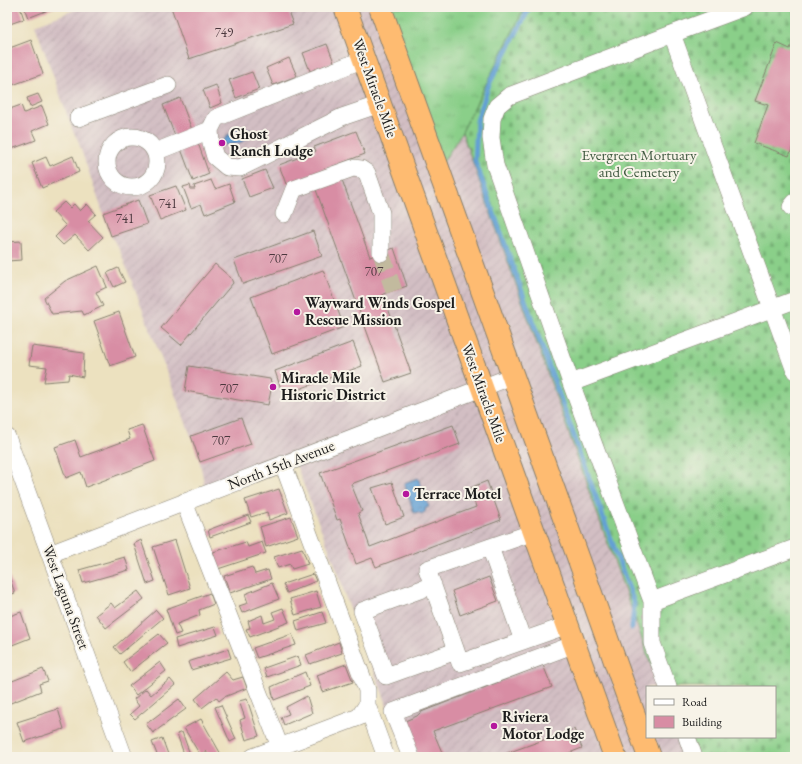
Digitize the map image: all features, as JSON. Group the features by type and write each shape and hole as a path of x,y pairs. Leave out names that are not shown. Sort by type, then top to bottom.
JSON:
{"highway":[{"name":"West Miracle Mile","path":"345,7 571,635 612,756"},
{"path":"380,7 649,757"}],"street":[{"path":"668,686 652,643 652,601 571,383 495,165 491,138 492,119 497,106 509,96 745,7"},
{"path":"672,34 795,371"},
{"path":"364,59 216,118 210,130 210,143 215,157 227,167 240,168 342,117 380,104"},
{"path":"78,118 168,86"},
{"path":"155,152 210,130"},
{"path":"284,214 294,189 353,168 361,169 367,173 382,213 381,253"},
{"path":"571,383 795,300"},
{"name":"North 15th Avenue","path":"50,554 513,376"},
{"name":"West Laguna Street","path":"7,437 124,757"},
{"path":"283,464 366,690 367,705 386,757"},
{"path":"184,502 280,747"},
{"path":"534,532 427,570 460,663 523,641 571,635"},
{"path":"490,547 523,641"},
{"path":"652,601 795,548"},
{"path":"433,585 362,611 386,676 456,651"},
{"path":"411,757 393,712 571,635"},
{"path":"252,757 359,717 367,705"},
{"path":"687,738 694,757"}],"shaded area":[{"path":"82,7 380,7 438,169 462,132 659,686 646,686 646,738 677,738 684,757 407,757 344,593 341,580 294,460 206,494 200,462 191,436 120,251 111,236 77,138 74,134 35,25"}],"green space":[{"path":"380,7 525,7 462,132 438,170"},
{"name":"Evergreen Mortuary and Cemetery","path":"525,7 795,7 795,757 684,757 677,738 776,738 776,686 659,686 462,132"}],"water":[{"path":"247,129 251,130 248,138 241,142 224,145 223,141 230,134"},
{"path":"418,478 429,507 426,508 425,512 421,514 418,512 414,513 404,483"}],"building":[{"path":"20,7 24,19 7,25 7,8"},
{"path":"24,7 56,7 28,18"},
{"path":"171,7 304,7 304,9 289,14 293,24 189,59"},
{"path":"795,37 795,142 789,156 754,143 768,105 755,101 777,43 790,49"},
{"path":"31,40 43,74 7,87 7,49"},
{"path":"327,44 334,62 310,71 303,53"},
{"path":"289,58 297,76 273,85 266,68"},
{"path":"252,72 259,89 236,98 229,80"},
{"path":"216,85 222,103 210,108 203,90"},
{"path":"38,94 42,102 30,107 27,98"},
{"path":"180,98 192,130 175,136 163,105"},
{"path":"21,105 24,113 42,106 49,124 32,131 36,140 9,150 7,144 7,122 9,121 7,117 7,110"},
{"path":"356,131 365,154 286,184 279,165 316,151 314,147"},
{"path":"198,143 209,174 193,181 181,149"},
{"path":"73,156 79,172 42,188 32,163 46,157 50,166"},
{"path":"265,170 273,188 249,197 242,179"},
{"path":"341,177 370,257 394,248 407,286 383,294 411,373 385,382 315,187"},
{"path":"211,180 215,189 229,184 235,202 205,214 201,204 191,208 183,187 190,185 191,189 195,189 194,186"},
{"path":"176,186 186,210 160,220 150,195"},
{"path":"138,200 147,224 111,236 103,213"},
{"path":"64,202 70,208 74,204 80,211 87,204 96,214 88,221 103,237 89,250 75,235 63,245 55,237 66,226 53,212"},
{"path":"313,231 322,256 243,284 234,260"},
{"path":"21,241 22,260 7,261 7,242"},
{"path":"215,264 231,278 233,283 181,345 161,328"},
{"path":"98,266 107,287 96,292 103,306 84,315 82,311 52,314 44,298 65,281"},
{"path":"118,268 125,282 114,287 107,273"},
{"name":"Wayward Winds Gospel Rescue Mission","path":"323,270 344,327 272,354 251,297"},
{"path":"119,312 135,357 110,366 94,321"},
{"path":"353,342 362,366 283,395 275,371"},
{"path":"32,346 84,353 83,377 69,374 68,380 44,382 47,367 29,365"},
{"path":"189,366 270,379 272,385 268,405 185,391"},
{"path":"241,418 251,444 200,462 191,436"},
{"path":"142,425 155,461 86,487 81,472 66,478 55,447 75,440 81,457 130,439 127,430"},
{"path":"453,425 460,444 351,484 362,511 358,513 370,547 476,507 470,488 487,481 501,520 376,567 372,558 356,564 340,519 337,520 320,473"},
{"path":"392,482 404,517 385,524 372,488"},
{"path":"279,489 288,513 269,520 267,512 251,517 245,500"},
{"path":"248,515 251,522 210,537 208,530"},
{"path":"291,517 298,536 266,547 260,527"},
{"path":"141,540 155,581 147,584 134,544"},
{"path":"175,540 190,588 169,595 153,547"},
{"path":"246,542 248,547 262,542 266,553 218,569 213,552"},
{"path":"302,548 308,564 292,569 290,564 278,568 274,557"},
{"path":"125,557 129,570 83,583 79,570"},
{"path":"252,567 255,574 268,570 271,579 230,593 224,576"},
{"path":"7,571 15,593 7,596"},
{"path":"313,574 316,581 287,593 283,584"},
{"path":"489,577 498,601 460,615 452,591"},
{"path":"272,583 279,599 242,613 239,606 248,603 245,594"},
{"path":"138,591 144,599 106,628 96,615 111,603 115,608"},
{"path":"316,591 321,607 295,615 290,599"},
{"path":"210,593 214,604 199,610 200,615 177,624 181,633 175,635 166,609"},
{"path":"283,608 289,622 250,637 246,629 250,628 248,621 262,615 264,623 275,619 272,612"},
{"path":"156,610 163,618 120,654 114,647"},
{"path":"21,612 30,638 7,647 7,617"},
{"path":"322,612 326,623 298,631 295,621"},
{"path":"215,627 218,635 177,648 175,639"},
{"path":"159,634 167,643 130,672 123,662"},
{"path":"292,634 296,645 257,658 253,648"},
{"path":"339,642 342,653 310,664 306,655"},
{"path":"228,649 231,658 191,670 188,662"},
{"path":"298,656 301,665 267,677 264,668"},
{"path":"160,662 166,671 136,695 129,686"},
{"path":"346,664 353,682 323,692 317,675"},
{"path":"543,665 552,687 433,731 444,757 419,757 405,721 417,716 421,712"},
{"path":"43,669 48,681 39,684 41,691 8,704 7,683"},
{"path":"226,672 233,680 243,677 247,688 224,697 219,701 216,697 202,708 195,699"},
{"path":"305,672 310,686 274,700 271,687"},
{"path":"170,679 175,685 135,719 130,714 139,706 134,699 146,689 151,695"},
{"path":"307,696 312,713 284,725 281,717 289,714 286,707"},
{"path":"179,699 186,709 153,733 146,724"},
{"path":"247,699 259,736 246,740 240,720 245,718 239,701"},
{"path":"221,705 236,739 230,742 215,707"},
{"path":"58,709 64,729 24,742 17,722"},
{"path":"201,719 222,756 209,757 206,751 200,755 184,728"},
{"path":"574,729 582,748 559,757 496,757"},
{"path":"182,732 191,757 185,757 177,734"},
{"path":"162,738 169,757 158,757 152,742"}],"waterway":[{"path":"530,7 489,84 477,121 475,161 634,603 632,628"}],"tunnel":[{"path":"381,253 394,291"}],"place":[{"name":"Ghost Ranch Lodge","path":"222,143"},
{"name":"Wayward Winds Gospel Rescue Mission","path":"297,312"},
{"name":"Miracle Mile Historic District","path":"273,387"},
{"name":"Terrace Motel","path":"406,494"},
{"name":"Riviera Motor Lodge","path":"494,726"}]}
